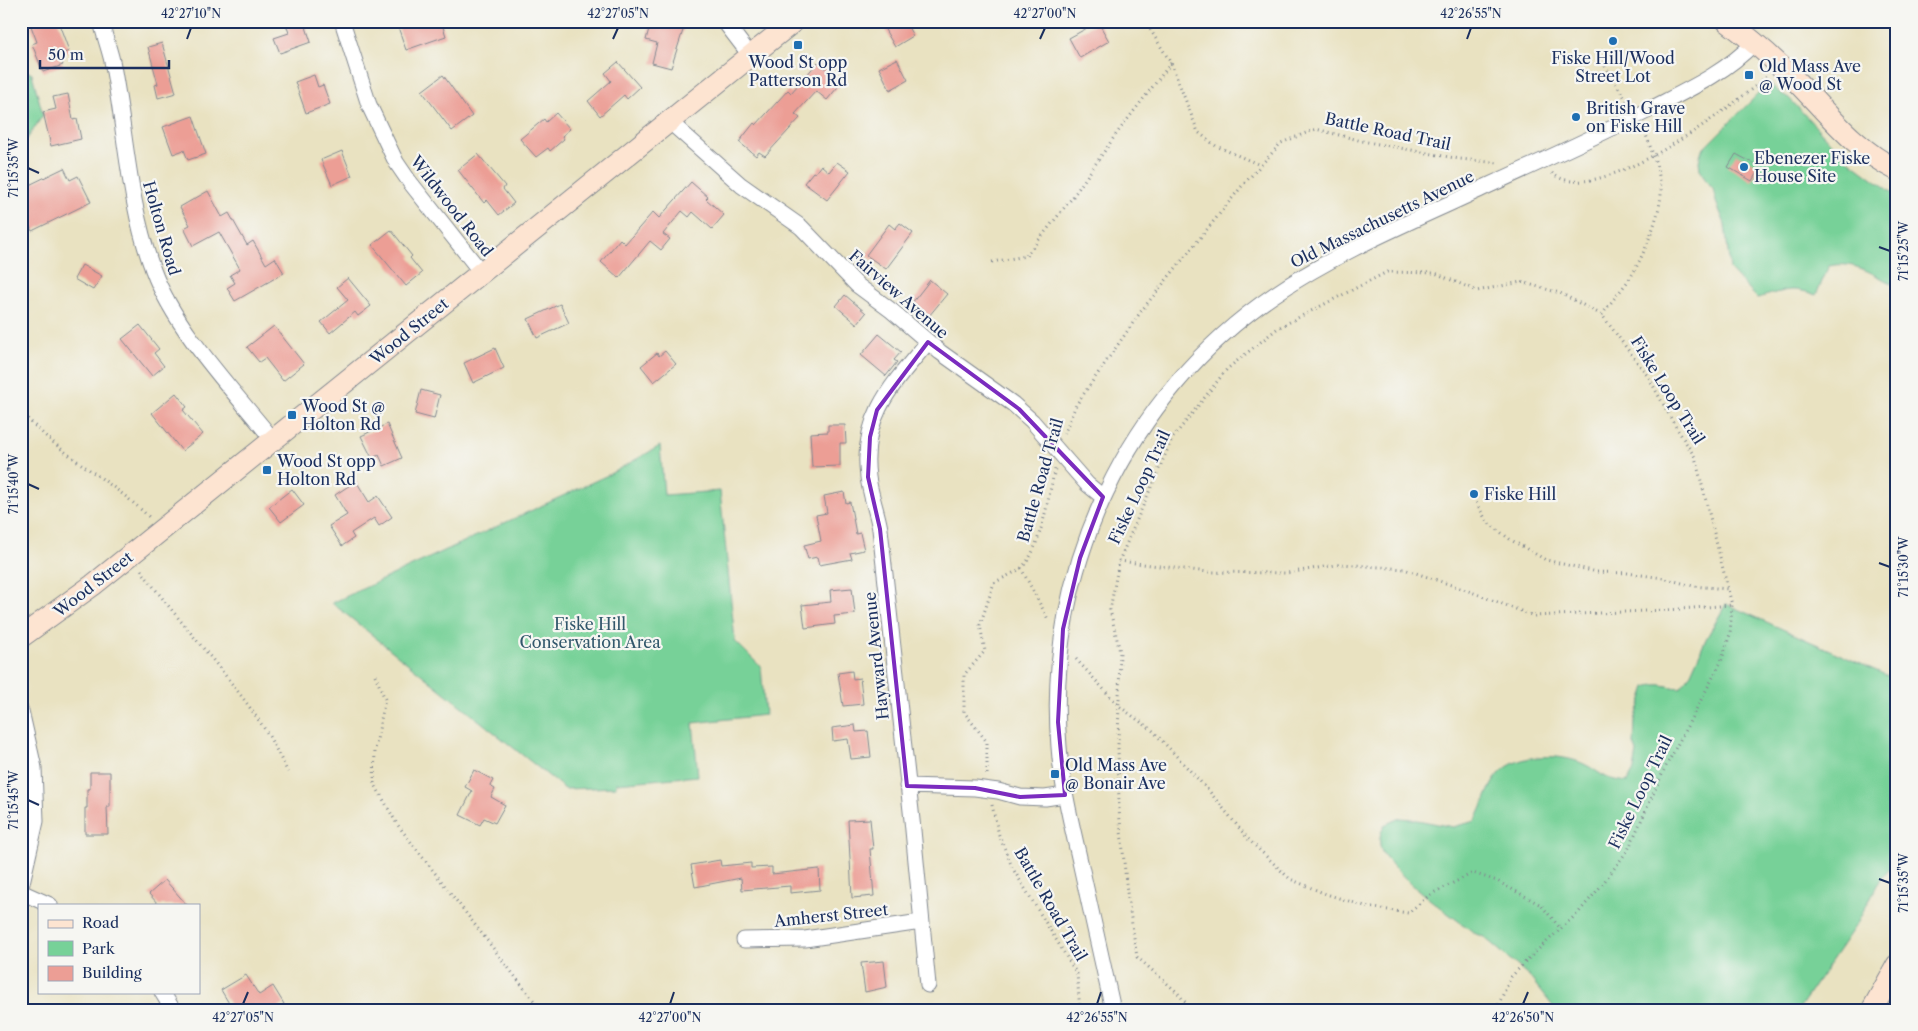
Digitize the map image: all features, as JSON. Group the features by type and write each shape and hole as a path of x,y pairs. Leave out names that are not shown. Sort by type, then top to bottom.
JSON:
{"street":[{"name":"Holton Road","path":"101,21 112,60 135,209 153,270 169,305 194,341 273,440"},
{"name":"Wildwood Road","path":"342,21 369,105 396,162 481,272"},
{"path":"724,21 750,55"},
{"name":"Wood Street","path":"21,637 70,603 162,530 794,21"},
{"path":"1727,21 1794,80 1855,143 1874,158 1897,170"},
{"name":"Old Massachusetts Avenue","path":"1113,1010 1065,795 1059,750 1059,668 1063,629 1076,570 1087,536 1103,498 1139,432 1175,384 1215,342 1265,301 1311,272 1355,248 1549,158 1696,86 1736,60 1754,43"},
{"name":"Fairview Avenue","path":"669,120 736,181 801,227 852,280 928,342 1014,404 1032,421 1087,484 1103,498"},
{"name":"Hayward Avenue","path":"928,342 890,388 880,404 871,430 867,459 868,477 877,508 880,529 928,985"},
{"path":"21,710 34,768 36,821 21,887"},
{"path":"907,786 974,788 998,791 1020,797 1045,798 1065,795"},
{"path":"21,892 48,904"},
{"name":"Amherst Street","path":"744,940 805,939 921,922"},
{"path":"1872,1010 1897,965"},
{"path":"163,994 173,1010"}],"path":[{"path":"1145,21 1171,63 1198,132 1216,146 1260,165"},
{"path":"992,262 1026,256 1072,198 1117,133 1171,63"},
{"path":"1605,66 1628,104"},
{"path":"1550,170 1559,179 1578,182 1609,177 1654,156 1706,124 1770,73"},
{"name":"Battle Road Trail","path":"1080,1010 1078,974 1013,869 999,835 989,791 987,742 964,712 964,675 985,651 980,625 994,583 1021,568 1036,544 1059,452 1076,405 1142,310 1242,186 1282,143 1316,129 1460,159 1508,165"},
{"path":"1602,315 1628,280 1644,250 1656,218 1661,189 1654,156 1644,129"},
{"name":"Fiske Loop Trail","path":"1191,1010 1178,994 1137,957 1127,892 1119,810 1120,652 1110,610 1119,561 1172,440 1227,369 1278,328 1340,294 1387,272 1435,273 1477,290 1521,282 1560,293 1602,315 1649,378 1674,424 1695,457 1732,605 1730,634 1721,662 1664,770 1628,850 1584,906 1511,977 1496,1010"},
{"path":"21,411 52,443 126,495 162,530"},
{"path":"1474,498 1487,522 1511,540 1546,560 1597,572 1627,573 1663,578 1693,586 1728,589"},
{"path":"130,555 159,595 235,688 265,729 288,772"},
{"path":"1119,561 1208,572 1286,573 1342,564 1404,569 1534,616 1732,605"},
{"path":"375,675 385,699 375,750 374,783 397,824 541,1010"},
{"path":"1119,706 1153,731 1209,791 1249,840 1290,879 1326,894 1368,907 1408,914 1431,894 1473,873 1498,881 1541,905 1560,928"}],"highlighted area":[{"path":"928,342 1019,409 1103,497 1080,558 1063,629 1058,722 1065,795 1020,797 975,788 907,786 880,529 868,477 870,437 877,410"}],"green space":[{"path":"21,68 32,74 43,115 21,148"},
{"path":"1769,83 1789,98 1843,156 1897,196 1897,286 1856,267 1839,265 1829,266 1816,295 1799,290 1786,290 1757,298 1730,270 1725,224 1716,202 1713,188 1705,179 1700,169 1699,161 1702,150"},
{"name":"Fiske Hill Conservation Area","path":"660,446 664,495 720,491 735,641 761,667 765,715 693,723 698,776 616,783 616,787 565,789 332,603 610,474"},
{"path":"1726,604 1897,680 1897,859 1877,885 1858,922 1798,1010 1556,1010 1528,975 1484,937 1476,934 1423,894 1394,867 1383,854 1380,845 1381,832 1384,825 1400,818 1453,827 1475,821 1492,784 1500,773 1508,766 1528,758 1552,757 1575,760 1608,778 1627,782 1634,770 1637,752 1634,744 1635,720 1646,687 1660,685 1680,688 1690,675 1706,639"}],"building":[{"path":"43,21 58,21 69,51 59,55 63,65 43,72 32,44 37,42 31,26"},
{"path":"285,21 304,21 311,42 280,53 274,38 289,33"},
{"path":"396,21 441,21 446,36 406,50"},
{"path":"651,21 686,21 671,68 652,63 657,43 646,40"},
{"path":"880,21 905,21 913,36 895,47"},
{"path":"1098,22 1109,41 1080,58 1069,38"},
{"path":"162,43 176,93 158,98 155,85 158,84 148,47"},
{"path":"897,59 908,80 890,90 879,68"},
{"path":"618,62 640,87 627,99 624,95 600,116 588,101 611,81 605,73"},
{"path":"818,62 842,82 827,100 816,91 795,114 800,118 765,156 759,152 756,156 739,142 754,123 756,125 788,90 791,93"},
{"path":"314,75 318,87 323,85 330,104 306,113 295,82"},
{"path":"443,75 472,116 452,131 422,91"},
{"path":"68,94 73,120 77,119 81,139 51,146 43,112 56,109 53,97"},
{"path":"556,113 570,129 562,136 564,139 550,151 548,148 536,157 520,139 544,119 546,122"},
{"path":"193,116 206,154 188,160 184,150 173,154 163,127"},
{"path":"342,151 352,176 332,185 321,160"},
{"path":"478,154 505,186 503,189 514,203 499,215 487,200 484,203 458,170"},
{"name":"Ebenezer Fiske House Site","path":"1736,154 1760,167 1752,181 1728,167"},
{"path":"837,162 850,171 827,200 804,183 821,165 829,172"},
{"path":"64,168 70,180 78,176 91,202 32,231 21,209 21,189"},
{"path":"691,182 724,215 712,229 693,212 689,217 682,211 663,234 670,239 661,250 650,241 619,278 601,262 620,239 625,244 653,212 659,218"},
{"path":"208,191 222,217 229,213 247,245 253,241 266,264 275,258 284,273 235,301 227,288 235,283 230,275 240,269 219,232 193,246 184,228 190,225 180,207"},
{"path":"900,223 913,233 886,269 866,255 889,224 895,229"},
{"path":"391,230 412,256 410,258 422,273 406,286 372,245"},
{"path":"82,265 102,276 93,290 74,279"},
{"path":"348,278 371,306 358,316 355,312 330,333 321,322 348,300 337,287"},
{"path":"930,280 947,294 929,316 912,303"},
{"path":"845,295 866,313 857,324 836,306"},
{"path":"560,304 569,323 537,338 528,319"},
{"path":"140,325 159,349 154,353 164,366 152,376 122,339"},
{"path":"274,326 304,364 283,381 265,358 259,362 247,347"},
{"path":"879,334 901,352 894,360 897,362 886,376 861,355"},
{"path":"495,348 504,368 473,383 464,363"},
{"path":"665,351 676,364 654,382 641,366 657,353 659,356"},
{"path":"421,390 440,395 434,419 415,414"},
{"path":"176,393 187,407 183,410 203,434 182,451 152,413"},
{"path":"387,424 402,458 384,466 379,455 372,458 361,436"},
{"path":"828,425 845,425 846,443 840,443 840,466 812,467 810,433 828,432"},
{"path":"356,481 369,502 378,496 392,517 379,526 374,518 351,533 354,538 342,546 329,526 347,515 335,495"},
{"path":"292,489 304,505 281,522 269,507"},
{"path":"844,492 846,503 850,502 856,534 860,533 864,550 850,553 852,559 819,565 817,557 808,559 804,545 821,541 816,515 827,513 824,496"},
{"path":"852,588 855,614 834,616 835,624 805,628 802,605 831,602 830,590"},
{"path":"852,671 853,679 860,678 863,704 843,706 838,673"},
{"path":"855,725 856,732 868,731 871,757 851,759 848,739 833,741 832,728"},
{"path":"474,770 493,780 490,786 495,789 491,797 505,805 495,823 484,818 480,825 460,815 472,791 465,787"},
{"path":"90,772 110,772 110,807 107,807 108,834 85,834 85,808 87,808 87,789 90,789"},
{"path":"870,819 873,849 870,849 874,896 852,898 848,820"},
{"path":"720,860 721,866 751,863 751,868 772,867 772,874 819,869 820,890 790,893 790,886 742,890 741,878 695,887 691,865"},
{"path":"165,880 186,904 158,904 149,894"},
{"path":"884,961 887,987 865,992 861,963"},
{"path":"246,975 259,995 273,986 284,1004 275,1010 233,1010 221,990"}],"place":[{"name":"Fiske Hill/Wood Street Lot","path":"1613,41"},
{"name":"Wood St opp Patterson Rd","path":"798,45"},
{"name":"Old Mass Ave @ Wood St","path":"1749,75"},
{"name":"British Grave on Fiske Hill","path":"1576,117"},
{"name":"Ebenezer Fiske House Site","path":"1744,167"},
{"name":"Wood St @ Holton Rd","path":"292,415"},
{"name":"Wood St opp Holton Rd","path":"267,470"},
{"name":"Fiske Hill","path":"1474,494"},
{"name":"Old Mass Ave @ Bonair Ave","path":"1055,774"}]}
